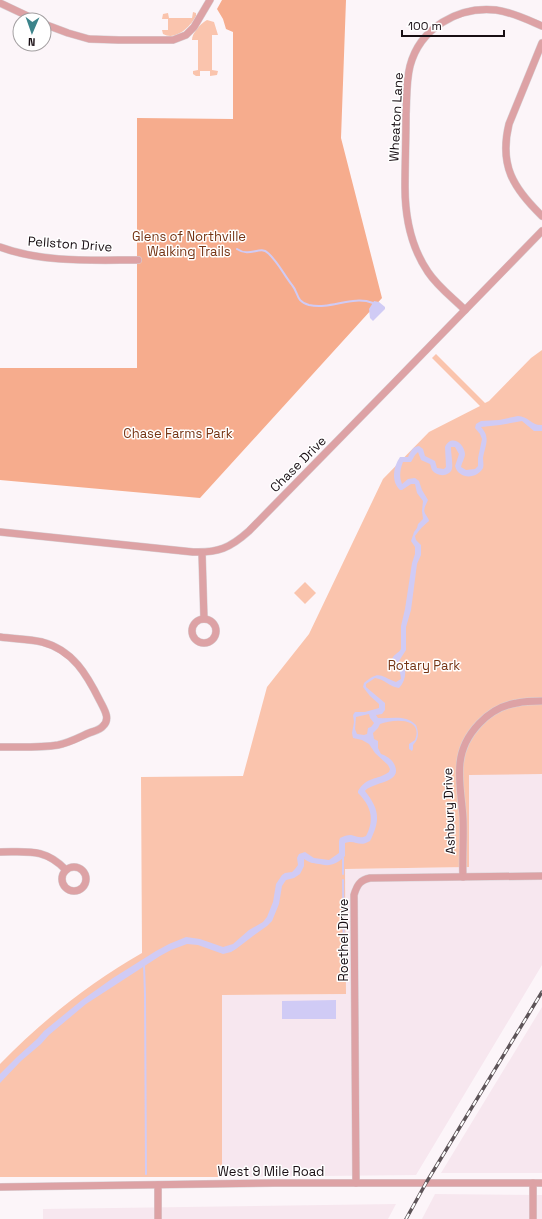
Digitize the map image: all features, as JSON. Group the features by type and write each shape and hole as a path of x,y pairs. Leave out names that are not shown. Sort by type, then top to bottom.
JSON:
{"street":[{"path":"52,27 68,33 101,40 173,40 186,35 198,22 210,0"},
{"path":"0,3 19,12"},
{"name":"Wheaton Lane","path":"466,310 436,282 429,273 412,240 404,202 407,85 410,67 416,52 430,31 443,22 460,14 478,10 497,10 542,26"},
{"path":"542,43 509,124 506,136 506,152 510,172 517,189 542,216"},
{"name":"Chase Drive","path":"0,532 202,552 216,551 234,544 466,310 542,231"},
{"name":"Pellston Drive","path":"0,247 38,256 83,260 138,260"},
{"path":"202,552 204,619"},
{"path":"0,637 44,643 56,647 73,659 85,673 107,717 104,726 99,729 58,745 0,747"},
{"name":"Ashbury Drive","path":"463,877 463,820 459,776 460,762 465,745 478,724 497,709 518,702 542,701"},
{"path":"0,852 36,852 56,860 66,870"},
{"name":"Roethel Drive","path":"356,1183 354,895 359,882 370,878 542,876"},
{"path":"533,1183 533,1219"},
{"name":"West 9 Mile Road","path":"0,1187 158,1184 542,1183"},
{"path":"158,1184 158,1219"}],"shaded area":[{"path":"374,301 379,302 385,307 385,309 373,321 370,318 369,309"},
{"path":"521,416 535,424 542,425 542,431 534,431 522,421 481,427 487,438 483,458 483,468 480,472 473,476 464,476 457,471 455,466 459,454 455,447 451,447 452,469 446,475 440,475 434,472 430,464 421,460 418,452 411,462 403,462 402,465 400,476 402,484 408,479 415,478 419,481 428,500 424,511 429,521 415,536 416,540 421,545 421,555 417,564 411,610 406,627 406,650 399,661 399,664 405,669 405,677 399,688 375,678 366,684 366,687 385,703 385,710 382,714 376,715 378,718 407,719 416,725 418,736 413,745 412,751 409,749 409,744 415,740 417,733 415,727 411,724 399,721 386,722 380,724 373,733 374,739 378,741 378,748 381,754 388,757 393,762 396,772 390,779 365,791 370,797 377,814 376,826 370,841 363,844 352,842 345,843 345,856 333,864 323,865 311,863 304,859 304,866 300,874 294,878 286,880 282,886 279,904 272,921 236,949 223,954 198,945 187,944 160,956 86,1004 49,1035 0,1083 0,1074 44,1031 82,1000 113,978 156,951 186,937 200,939 223,947 233,944 249,930 263,922 267,917 273,902 276,884 282,875 292,872 295,869 298,865 297,858 299,854 305,852 314,858 329,860 339,853 340,838 350,835 360,837 366,836 369,830 371,818 369,808 358,791 365,783 384,775 389,772 390,769 369,744 362,740 353,738 353,715 355,712 365,712 379,708 379,704 363,687 364,683 369,679 376,675 380,675 396,682 401,679 399,670 392,660 393,656 401,649 401,626 412,563 415,554 415,547 411,541 418,524 423,519 423,501 417,493 415,484 411,484 400,490 395,483 394,474 396,465 400,457 408,457 413,448 419,446 423,449 425,456 435,461 437,468 444,469 446,467 445,447 451,441 454,441 460,444 464,450 465,456 461,467 466,470 475,469 478,466 482,439 475,428 476,424 481,421 499,420","holes":["369,714 374,723 368,728 367,734 357,734 355,729 356,717"]},
{"path":"469,774 542,774 542,965 416,1175 222,1177 222,995 346,994 345,869 469,867"},
{"path":"336,1000 336,1019 282,1019 282,1001"},
{"path":"542,1007 542,1173 441,1173"},
{"path":"435,1194 542,1195 542,1219 422,1219"},
{"path":"396,1204 388,1219 43,1219 43,1209"}],"green space":[{"name":"Chase Farms Park","path":"222,0 346,0 341,138 382,298 200,498 0,480 0,368 137,368 137,118 233,119 233,32 226,29 223,19 217,9"},
{"path":"193,12 196,13 196,16 182,32 173,36 163,34 162,30 168,30 168,19 162,19 163,14 168,13 169,18 192,18"},
{"path":"207,20 214,22 218,35 212,35 212,70 218,71 217,75 210,76 210,71 200,71 200,76 196,76 193,74 193,71 198,70 198,40 192,40 192,37 197,28"},
{"name":"Rotary Park","path":"542,350 542,774 469,775 469,867 345,869 346,994 222,995 222,1177 0,1177 0,1064 49,1018 103,977 142,953 141,777 243,776 267,687 309,634 383,479 429,432 480,406 432,358 436,354 485,403 489,401 531,358"},
{"path":"305,582 316,593 305,604 294,593"}],"waterway":[{"path":"237,249 246,252 262,250 268,253 278,264 294,288 299,299 309,305 325,306 349,301 365,301 373,303"},
{"path":"343,858 343,874"},
{"path":"343,880 344,960"},
{"path":"144,965 146,1174"}],"railway":[{"path":"406,1219 426,1183 542,992"}],"park label":[{"name":"Glens of Northville Walking Trails","path":"189,244"}]}
